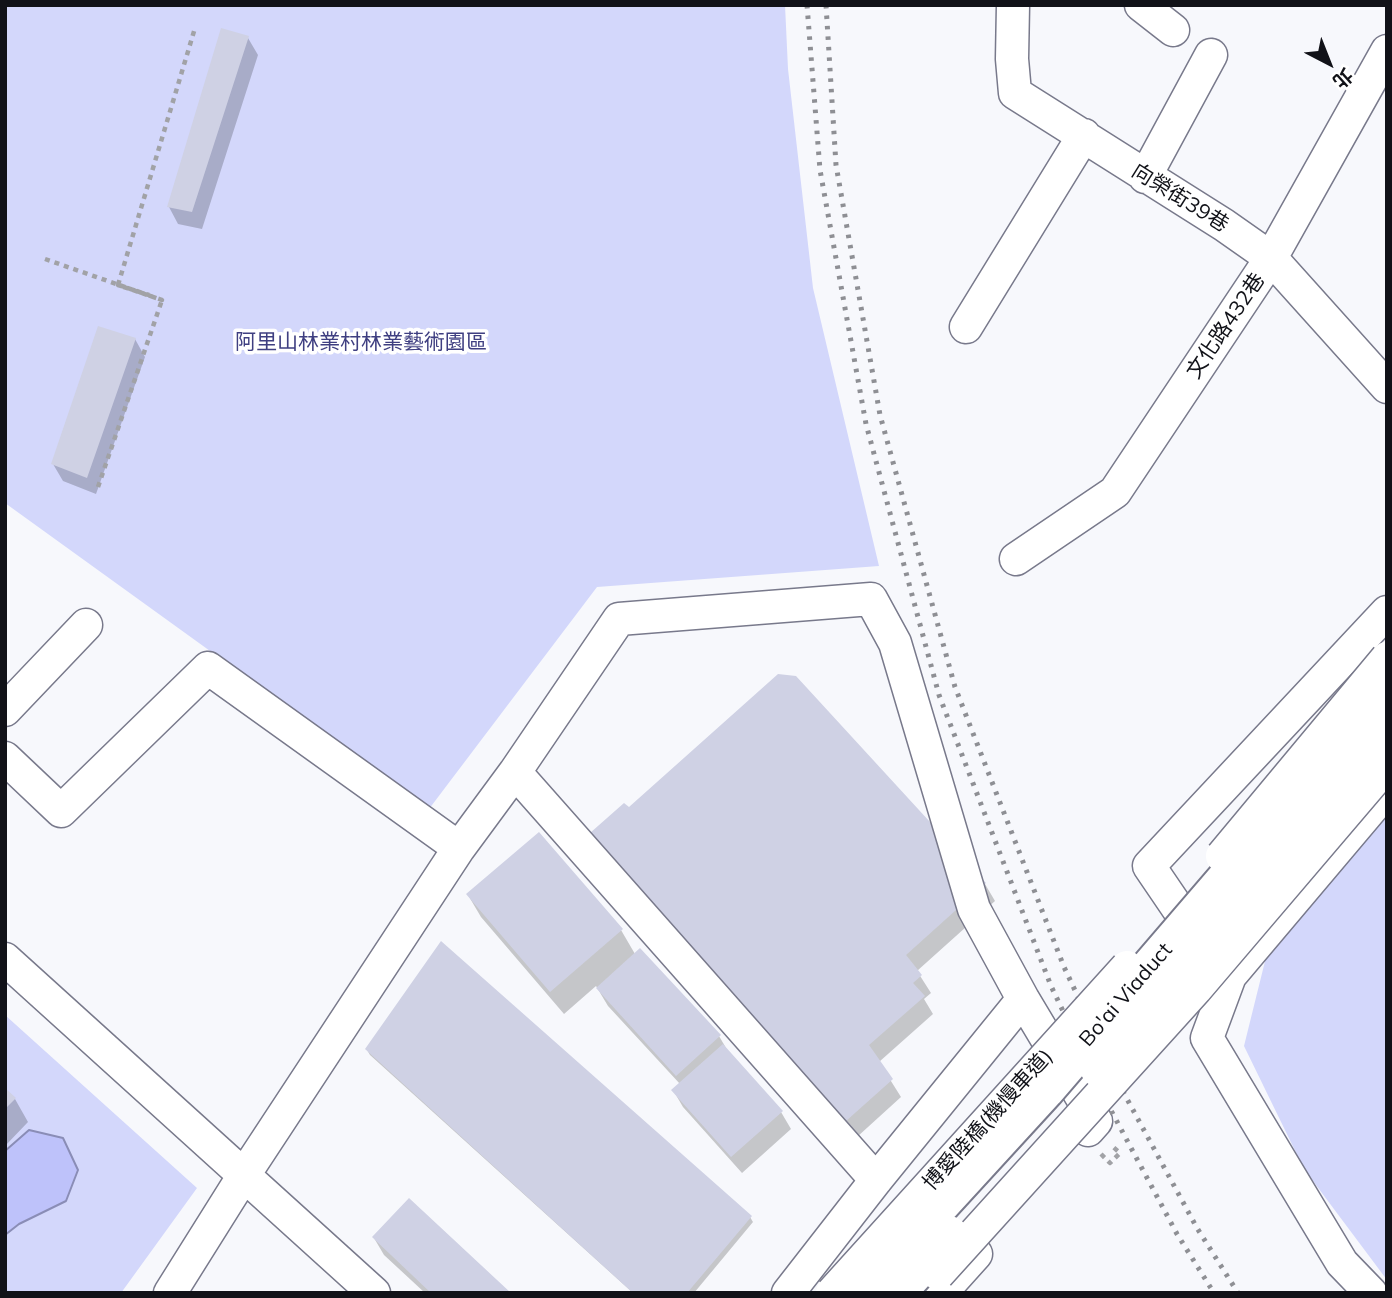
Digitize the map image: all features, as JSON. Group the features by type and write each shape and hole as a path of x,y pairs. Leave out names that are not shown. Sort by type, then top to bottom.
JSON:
{"main road":[{"name":"Bo'ai Viaduct","path":"859,1293 1045,1090 1387,692"},
{"name":"Bo'ai Viaduct","path":"896,1293 1064,1108 1387,734"}],"street":[{"name":"向榮街39巷","path":"1013,5 1012,59 1015,93 1084,135 1144,177 1224,225 1271,258 1387,387"},
{"path":"1141,5 1173,30"},
{"name":"文化路432巷","path":"1016,559 1115,492 1271,258 1387,51"},
{"path":"1144,177 1211,55"},
{"path":"966,327 1084,135"},
{"path":"170,1293 244,1175 459,848 620,620 871,599 895,643 974,909 1023,999 1096,1121 941,1293"},
{"path":"1230,976 1206,950 1149,866 1387,612"},
{"path":"5,710 86,625"},
{"name":"博愛陸橋(機慢車道)","path":"832,1293 1121,974 1387,658"},
{"path":"5,758 61,811 208,668 459,848"},
{"path":"921,1293 1196,989 1387,765"},
{"path":"515,772 876,1180"},
{"path":"1371,1293 1342,1264 1207,1038 1230,976 1387,790"},
{"path":"5,959 374,1293"},
{"path":"788,1293 1023,999"}],"path":[{"path":"118,285 195,28"},
{"path":"45,259 162,300"},
{"path":"118,285 149,295"},
{"path":"118,285 162,300"},
{"path":"99,487 162,300"}],"green space":[{"name":"阿里山林業村林業藝術園區","path":"5,5 785,5 788,69 813,288 879,566 597,587 429,809 5,503"},
{"path":"1387,807 1387,1280 1304,1169 1244,1046 1271,937"},
{"path":"5,1015 197,1188 121,1293 5,1293"}],"shaded area":[{"path":"29,1130 63,1138 78,1170 66,1201 19,1224 5,1235 5,1151"}],"building":[{"path":"221,28 249,36 192,212 167,207"},
{"path":"98,326 136,338 87,478 51,464"},
{"path":"778,674 796,676 986,883 906,955 922,975 913,983 925,996 869,1045 893,1079 846,1121 590,833 624,803 629,807"},
{"path":"539,832 623,929 550,992 466,894"},
{"path":"441,941 752,1216 687,1293 633,1293 365,1049"},
{"path":"640,948 721,1035 676,1076 596,988"},
{"path":"723,1044 783,1111 731,1157 671,1090"},
{"path":"5,1088 16,1098 5,1109"},
{"path":"409,1198 511,1293 431,1293 372,1237"}],"railway":[{"path":"807,5 820,170 866,424 939,695 1051,986 1106,1101 1177,1234 1214,1293"},
{"path":"826,5 836,165 880,415 955,687 1064,967 1120,1086 1197,1228 1238,1293"}]}
